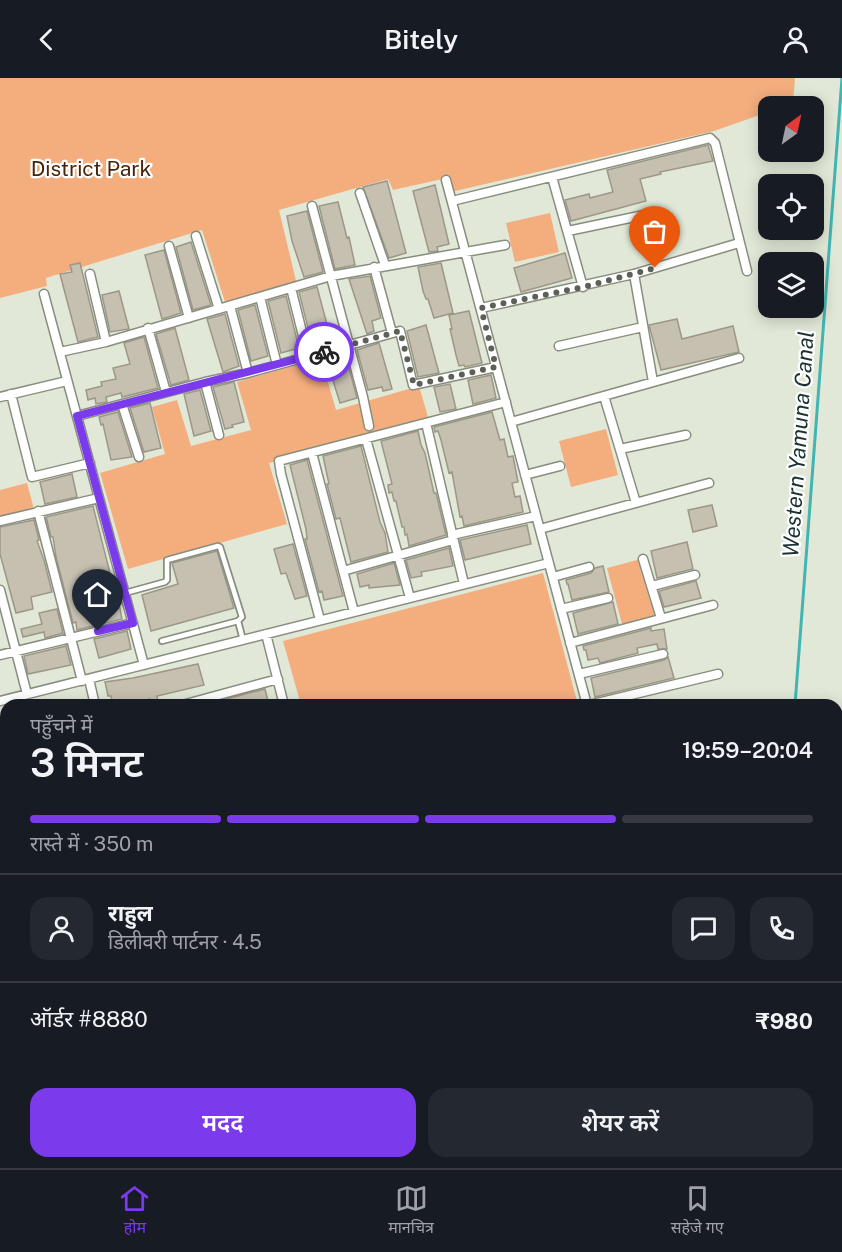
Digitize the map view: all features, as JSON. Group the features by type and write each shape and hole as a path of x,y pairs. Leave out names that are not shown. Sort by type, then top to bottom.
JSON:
{"street":[{"path":"452,201 710,138 715,143 747,271"},
{"path":"552,177 583,287"},
{"path":"446,180 586,699"},
{"path":"360,193 385,266"},
{"path":"312,206 350,345 369,426"},
{"path":"568,231 644,215"},
{"path":"196,236 219,309"},
{"path":"481,308 583,287 740,243"},
{"path":"60,352 106,342 331,276 505,245"},
{"path":"169,246 189,318"},
{"path":"374,267 392,333"},
{"path":"90,274 106,342"},
{"path":"634,274 653,382"},
{"path":"291,288 308,356"},
{"path":"44,294 144,665"},
{"path":"260,297 277,365"},
{"path":"230,306 248,373"},
{"path":"559,346 643,327"},
{"path":"148,328 166,392"},
{"path":"77,416 248,373 400,331 414,385 496,367"},
{"path":"511,422 739,358"},
{"path":"0,397 68,381"},
{"path":"205,382 219,435"},
{"path":"11,394 32,477 90,463"},
{"path":"604,396 636,503"},
{"path":"320,621 279,461 506,402"},
{"path":"122,404 139,457"},
{"path":"426,423 464,584"},
{"path":"620,449 686,435"},
{"path":"366,439 410,598"},
{"path":"312,453 354,612"},
{"path":"525,475 560,466"},
{"path":"540,529 709,483"},
{"path":"0,522 99,498"},
{"path":"38,511 71,638 93,699"},
{"path":"343,571 536,516"},
{"path":"643,558 661,618"},
{"path":"8,699 549,563"},
{"path":"553,577 589,567"},
{"path":"652,586 695,574"},
{"path":"0,590 27,694"},
{"path":"561,609 608,598"},
{"path":"570,643 713,605"},
{"path":"0,655 133,623"},
{"path":"266,634 283,699"},
{"path":"579,674 663,654"},
{"path":"613,699 718,674"},
{"path":"204,699 278,679"}],"lane":[{"path":"124,592 165,582 168,576 167,560 220,547 242,617 238,621 162,641"},
{"path":"238,621 243,640"}],"green space":[{"name":"District Park","path":"0,78 795,78 794,96 758,96 758,116 714,131 451,192 447,178 393,190 388,179 279,210 297,285 226,305 202,230 46,278 47,286 0,298"},
{"path":"550,213 559,252 515,262 506,223"},
{"path":"321,358 336,410 419,386 428,417 269,463 287,524 128,569 100,473 165,454 152,407 177,400 191,446 251,430 237,382"},
{"path":"606,429 618,475 571,487 559,441"},
{"path":"27,483 35,513 0,522 0,490"},
{"path":"641,559 656,616 622,624 607,568"},
{"path":"543,573 576,699 299,699 283,641"}],"building":[{"path":"708,145 713,161 660,172 661,174 640,179 646,201 571,221 565,200 589,194 590,198 613,192 607,170"},
{"path":"387,181 406,253 389,258 363,187"},
{"path":"435,185 449,244 437,247 438,251 429,252 413,191"},
{"path":"338,202 355,265 335,269 319,206"},
{"path":"307,211 323,272 304,277 292,241 287,216"},
{"path":"191,242 211,305 193,310 176,247"},
{"path":"164,250 181,313 162,319 145,255"},
{"path":"565,253 572,278 521,292 514,268"},
{"path":"80,263 98,337 78,342 60,274 72,272 70,265"},
{"path":"441,263 453,313 434,318 423,291 418,267"},
{"path":"370,276 381,318 372,321 374,331 367,334 349,279"},
{"path":"317,287 332,343 324,346 323,342 312,344 299,292"},
{"path":"119,291 129,329 110,332 102,295"},
{"path":"286,296 299,348 281,353 268,301"},
{"path":"255,305 268,356 251,361 238,310"},
{"path":"469,311 482,363 465,367 464,365 459,366 449,315"},
{"path":"225,314 239,366 223,372 207,319"},
{"path":"677,319 682,339 733,326 739,352 661,370 649,325"},
{"path":"426,325 439,373 418,377 407,331"},
{"path":"175,328 189,380 171,385 156,334"},
{"path":"144,337 158,388 122,397 121,393 106,397 107,402 96,404 95,398 88,400 86,390 102,386 101,382 116,379 113,368 130,364 124,343"},
{"path":"379,343 392,389 383,391 382,387 368,390 357,350"},
{"path":"345,353 357,398 340,403 326,358"},
{"path":"491,375 496,398 473,404 468,380"},
{"path":"234,382 244,422 225,429 213,387"},
{"path":"450,384 456,409 440,412 434,387"},
{"path":"200,390 211,431 194,436 184,394"},
{"path":"150,403 161,448 144,452 130,408"},
{"path":"118,412 132,457 111,460 103,424 101,425 99,417"},
{"path":"492,412 500,440 504,439 508,457 513,456 518,482 512,483 515,497 520,496 523,512 464,526 462,516 460,517 452,472 449,473 441,440 434,427"},
{"path":"418,431 446,535 409,546 396,501 394,501 392,492 389,493 388,485 392,484 381,441"},
{"path":"361,446 388,552 351,562 340,518 336,519 323,456"},
{"path":"307,460 343,596 324,600 322,591 319,592 305,539 307,539 306,529 290,465"},
{"path":"72,474 77,497 45,504 40,482"},
{"path":"712,505 717,526 693,532 688,510"},
{"path":"93,506 115,593 118,592 122,619 77,630 76,622 73,623 53,537 51,537 46,517"},
{"path":"34,520 39,540 37,541 52,592 31,597 33,609 16,613 0,554 0,527"},
{"path":"527,525 531,544 465,560 460,540"},
{"path":"687,542 693,569 657,578 651,551"},
{"path":"293,544 307,596 295,599 286,573 281,574 274,549"},
{"path":"449,548 453,566 421,572 422,576 411,578 406,560"},
{"path":"217,551 234,608 151,631 142,595 178,584 172,563"},
{"path":"394,563 400,585 360,587 357,574"},
{"path":"603,566 609,592 572,600 566,580 591,573 595,568"},
{"path":"696,581 701,598 664,607 659,591"},
{"path":"613,602 618,624 578,634 573,613"},
{"path":"57,609 63,633 45,638 44,632 23,637 21,629 42,624 39,613"},
{"path":"651,628 651,631 664,629 667,649 658,649 657,644 637,648 638,653 600,663 598,658 588,660 583,646"},
{"path":"127,631 131,649 99,658 94,639"},
{"path":"66,646 71,665 28,674 24,656"},
{"path":"668,657 674,678 595,697 591,678 664,660"},
{"path":"198,664 204,685 157,696 158,699 112,699 111,696 108,696 105,682"},
{"path":"265,689 268,699 227,699"}],"waterway":[{"name":"Western Yamuna Canal","path":"795,699 842,78"}],"way so far":[{"path":"324,352 400,331 414,385 496,367 481,308 583,287 655,268"}],"route":[{"path":"98,631 133,623 77,416 324,352"}]}
